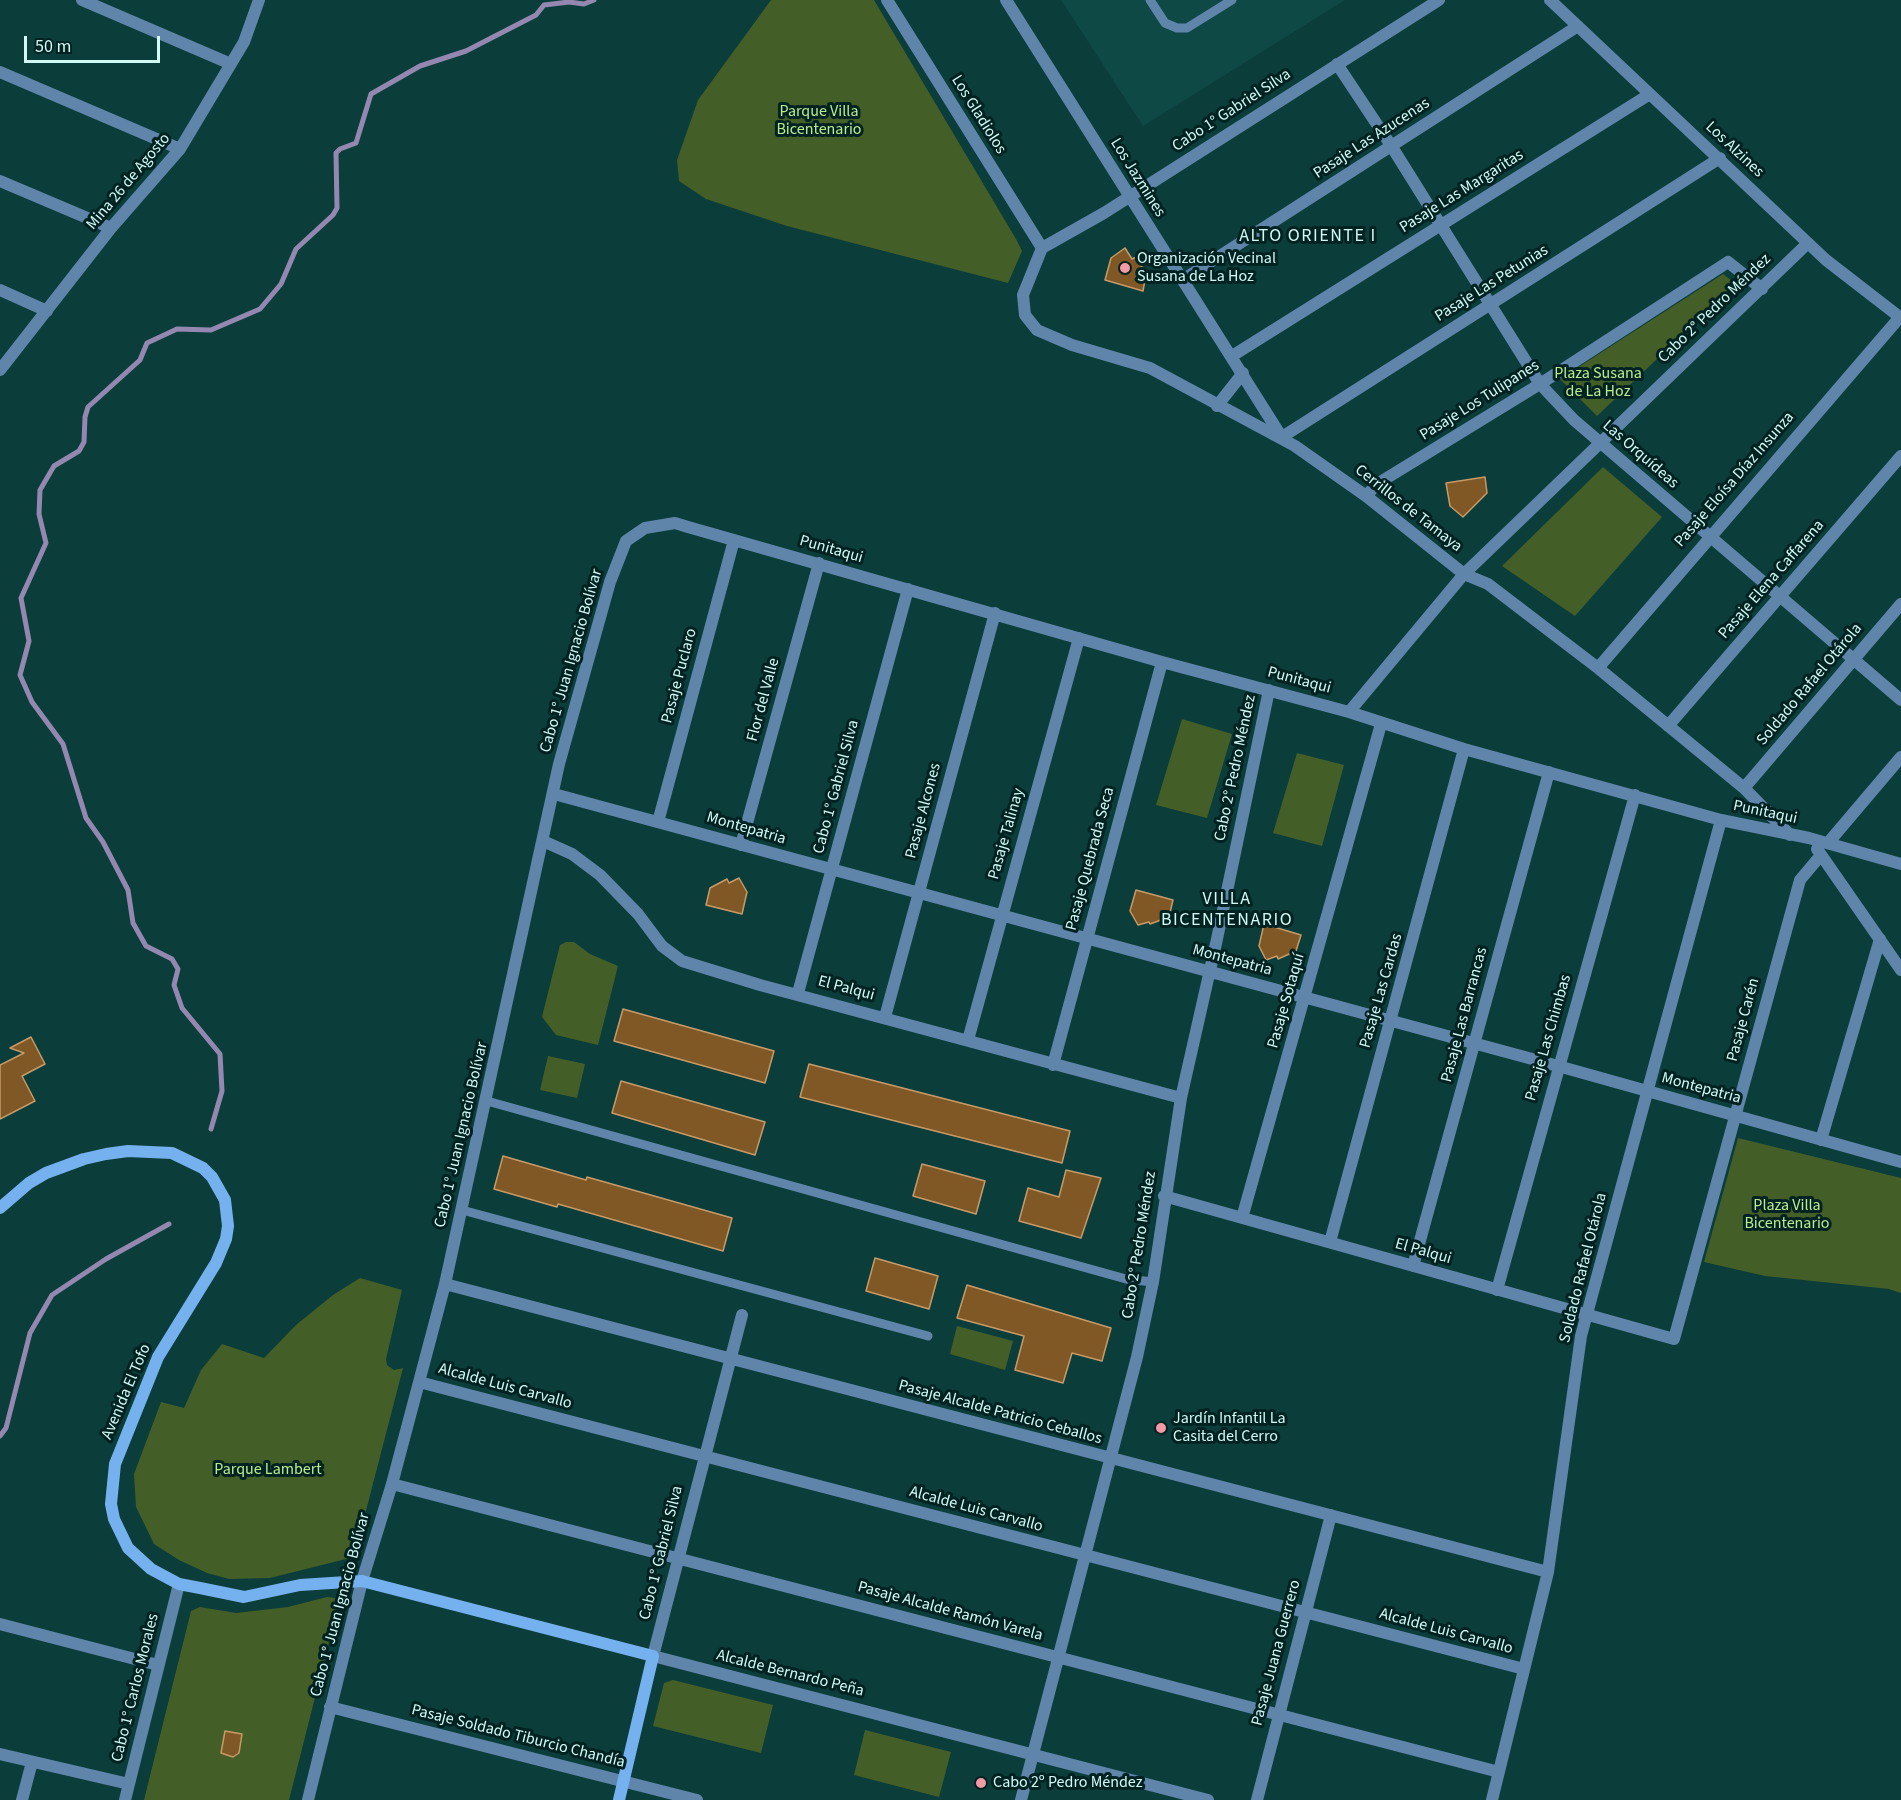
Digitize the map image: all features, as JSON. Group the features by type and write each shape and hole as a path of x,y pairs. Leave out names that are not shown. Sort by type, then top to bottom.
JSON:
{"street":[{"path":"82,0 231,64"},
{"name":"Mina 26 de Agosto","path":"0,370 111,228 180,149 244,42 259,0"},
{"name":"Los Gladiolos","path":"887,0 1042,248"},
{"name":"Los Jazmines","path":"1006,0 1282,437"},
{"name":"Cabo 1° Gabriel Silva","path":"1042,248 1129,197 1439,0"},
{"name":"Los Alzines","path":"1550,0 1578,26 1644,97 1720,158 1826,260 1900,318"},
{"name":"Pasaje Las Azucenas","path":"1184,279 1578,26"},
{"name":"Las Orquídeas","path":"1337,64 1392,147 1439,226 1540,384 1574,420 1901,700"},
{"path":"0,72 180,149"},
{"name":"Pasaje Las Margaritas","path":"1232,356 1644,97"},
{"name":"Pasaje Las Petunias","path":"1282,437 1720,158"},
{"path":"0,181 111,228"},
{"name":"Cabo 2° Pedro Méndez","path":"1349,712 1464,574 1808,243"},
{"name":"Cerrillos de Tamaya","path":"1042,248 1023,295 1025,315 1037,330 1072,345 1150,368 1217,406 1282,437 1366,496 1464,574 1488,584 1598,668 1744,788 1790,835"},
{"name":"Pasaje Los Tulipanes","path":"1366,496 1377,484 1540,384 1728,262 1762,289"},
{"path":"0,290 47,310"},
{"name":"Pasaje Eloísa Díaz Insunza","path":"1598,668 1709,536 1900,318"},
{"path":"1217,406 1243,373"},
{"name":"Pasaje Elena Caffarena","path":"1668,726 1901,456"},
{"name":"Cabo 1° Juan Ignacio Bolívar","path":"308,1800 362,1581 392,1484 445,1284 487,1101 559,764 610,582 626,542 645,528 675,523 688,527"},
{"name":"Punitaqui","path":"688,527 995,613 1162,663 1349,712 1464,749 1721,820 1809,838 1901,864"},
{"name":"Pasaje Puclaro","path":"658,822 734,540"},
{"name":"Flor del Valle","path":"741,845 819,563"},
{"name":"Cabo 1° Gabriel Silva","path":"798,993 908,589"},
{"name":"Soldado Rafael Otárola","path":"1744,788 1901,604"},
{"name":"Pasaje Alcones","path":"885,1017 995,613"},
{"name":"Pasaje Talinay","path":"968,1040 1079,638"},
{"name":"Pasaje Quebrada Seca","path":"1053,1065 1162,663"},
{"name":"Cabo 2° Pedro Méndez","path":"1022,1800 1057,1657 1112,1459 1153,1282 1164,1196 1181,1098 1269,690"},
{"name":"Pasaje Sotaquí","path":"1242,1218 1381,724"},
{"name":"Pasaje Las Cardas","path":"1330,1242 1464,749"},
{"path":"1828,843 1901,757"},
{"name":"Pasaje Las Barrancas","path":"1413,1266 1548,772"},
{"name":"Montepatria","path":"554,794 1391,1020 1901,1162"},
{"name":"Pasaje Las Chimbas","path":"1497,1290 1635,795"},
{"name":"Soldado Rafael Otárola","path":"1492,1800 1548,1572 1586,1314 1721,820"},
{"path":"1809,838 1901,969"},
{"name":"El Palqui","path":"543,841 572,854 600,875 629,903 654,937 672,954 694,965 1053,1065 1181,1098"},
{"name":"Pasaje Carén","path":"1674,1339 1800,880 1821,855"},
{"path":"1821,1140 1880,939"},
{"name":"Avenida El Tofo","path":"0,1208 29,1183 46,1173 84,1159 128,1151 162,1151 182,1156 203,1168 219,1188 226,1206 228,1226 222,1251 158,1357 112,1477 111,1504 114,1519 128,1548 151,1569 179,1584 244,1597 300,1585 362,1581"},
{"name":"El Palqui","path":"1164,1196 1674,1339"},
{"name":"Pasaje Alcalde Patricio Ceballos","path":"445,1284 1548,1572"},
{"name":"Cabo 1° Gabriel Silva","path":"619,1800 653,1656 742,1315"},
{"name":"Alcalde Luis Carvallo","path":"419,1382 1524,1669"},
{"name":"Pasaje Alcalde Ramón Varela","path":"392,1484 1499,1772"},
{"name":"Pasaje Juana Guerrero","path":"1257,1800 1330,1515"},
{"name":"Alcalde Bernardo Peña","path":"362,1581 1208,1800"},
{"name":"Cabo 1° Carlos Morales","path":"125,1800 179,1584"},
{"path":"0,1624 158,1665"},
{"name":"Pasaje Soldado Tiburcio Chandía","path":"330,1707 697,1800"},
{"path":"0,1754 129,1784"},
{"path":"22,1800 32,1762"}],"lane":[{"path":"1150,0 1166,23 1176,28 1187,28 1232,0"},
{"path":"487,1101 1126,1279 1153,1282"},
{"path":"462,1210 928,1336"}],"shaded area":[{"path":"1061,0 1345,0 1143,126"}],"green space":[{"name":"Parque Villa Bicentenario","path":"771,0 874,0 1022,251 1008,283 787,226 706,199 679,181 677,160 698,100"},
{"name":"Plaza Susana de La Hoz","path":"1723,274 1736,284 1597,416 1560,379"},
{"path":"1603,467 1662,517 1575,616 1502,566"},
{"path":"1182,719 1232,734 1207,818 1156,805"},
{"path":"1297,753 1344,765 1322,846 1273,833"},
{"path":"574,942 590,954 618,966 598,1045 556,1035 542,1017 560,945"},
{"path":"548,1056 585,1064 577,1098 540,1090"},
{"name":"Plaza Villa Bicentenario","path":"1738,1138 1901,1178 1901,1293 1889,1289 1765,1276 1704,1262"},
{"name":"Parque Lambert","path":"360,1278 402,1290 386,1359 387,1365 394,1370 403,1368 354,1557 270,1578 229,1579 207,1573 179,1560 154,1544 136,1507 134,1474 161,1402 184,1408 201,1370 222,1344 264,1358 296,1325 333,1295"},
{"path":"957,1326 1013,1341 1005,1370 950,1354"},
{"path":"327,1597 336,1598 339,1603 289,1800 144,1800 191,1611 200,1607 236,1613 288,1607"},
{"path":"673,1680 773,1705 761,1753 653,1726 664,1683"},
{"path":"865,1730 951,1752 939,1797 854,1775"}],"building":[{"name":"Organización Vecinal Susana de La Hoz","path":"1125,248 1132,259 1136,257 1146,274 1143,291 1105,280 1111,258"},
{"path":"1485,477 1487,493 1463,517 1450,506 1446,483"},
{"path":"739,878 747,892 742,914 706,905 710,888 727,879 729,883"},
{"path":"1136,890 1173,900 1169,917 1150,924 1149,922 1138,925 1130,911"},
{"path":"1264,924 1301,935 1296,951 1278,959 1277,956 1266,960 1259,946"},
{"path":"623,1009 774,1051 765,1083 614,1041"},
{"path":"31,1037 45,1064 22,1076 35,1101 0,1119 0,1065 24,1053 10,1048"},
{"path":"809,1064 1070,1131 1062,1163 800,1097"},
{"path":"621,1081 765,1122 755,1155 612,1113"},
{"path":"503,1156 732,1218 723,1251 558,1204 557,1207 494,1189"},
{"path":"922,1164 985,1181 976,1214 913,1196"},
{"path":"1066,1170 1101,1178 1081,1238 1019,1221 1028,1188 1059,1197"},
{"path":"875,1258 938,1276 929,1309 866,1291"},
{"path":"967,1285 1111,1328 1102,1361 1072,1353 1063,1383 1015,1370 1024,1336 957,1318"},
{"path":"225,1731 242,1734 239,1753 233,1757 221,1753"}],"waterway":[{"path":"211,1129 222,1091 220,1054 182,1008 174,985 178,969 172,959 146,946 133,923 128,890 103,842 86,818 63,744 32,702 20,675 29,641 21,598 46,543 39,514 40,490 54,466 79,451 84,442 85,417 88,407 140,360 147,343 177,329 211,330 260,309 281,284 296,249 333,215 337,208 336,153 356,143 371,94 420,66 466,51 536,15 544,5 569,2 584,4 594,0"},
{"path":"0,1436 6,1428 30,1333 52,1295 106,1259 169,1224"}],"place":[{"name":"Organización Vecinal Susana de La Hoz","path":"1125,268"},
{"name":"Jardín Infantil La Casita del Cerro","path":"1161,1428"},
{"name":"Cabo 2º Pedro Méndez","path":"981,1783"}],"district":[{"name":"ALTO ORIENTE I","path":"1308,237"},
{"name":"VILLA BICENTENARIO","path":"1227,910"}]}
